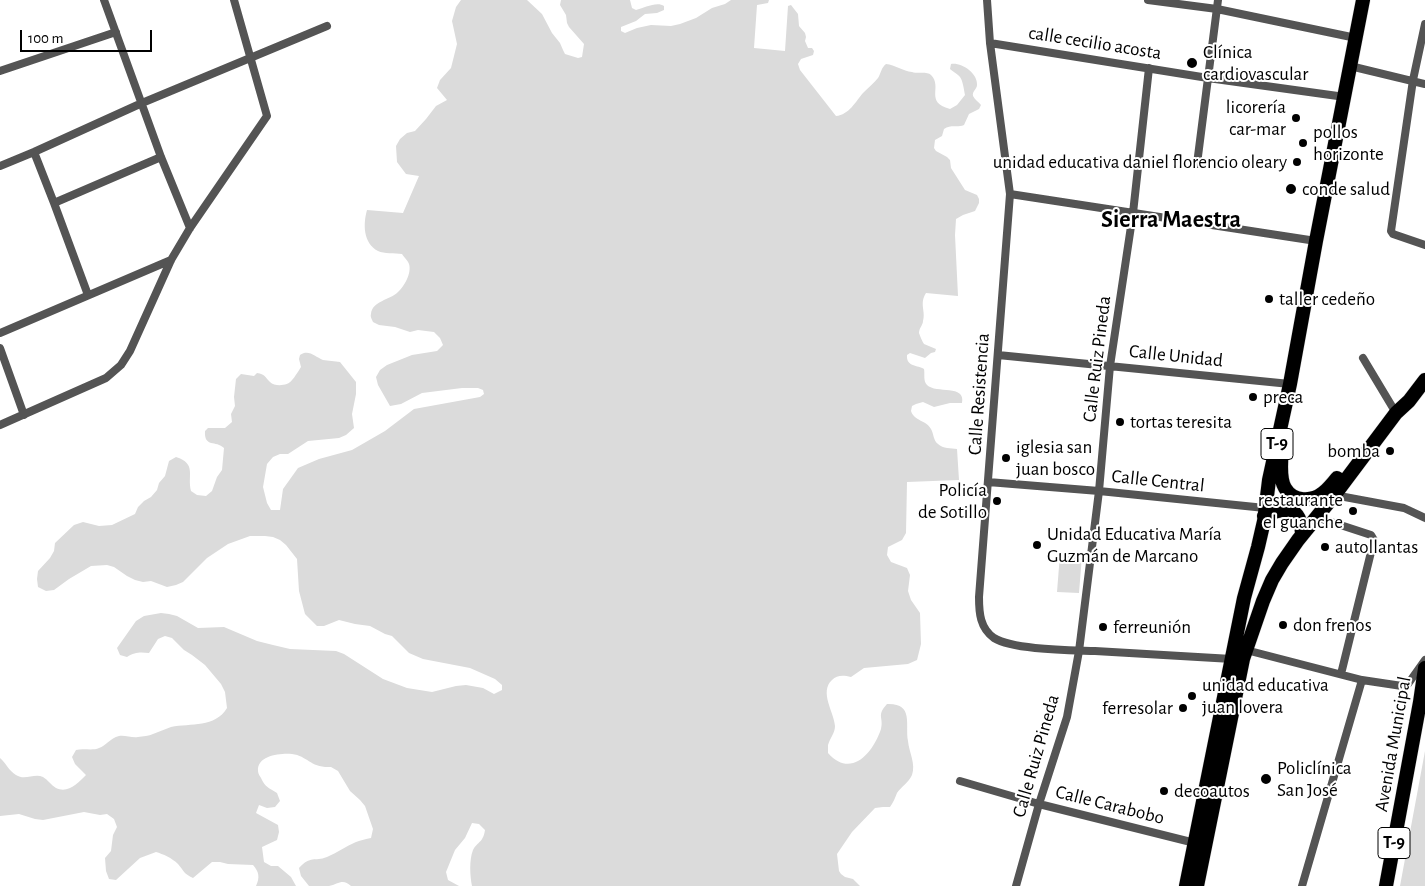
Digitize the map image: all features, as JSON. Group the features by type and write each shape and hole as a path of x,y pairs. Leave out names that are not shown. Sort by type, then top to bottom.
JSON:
{"highway":[{"name":"T-9","path":"1186,886 1244,598 1258,547 1265,512 1269,480 1290,384 1363,0"},
{"name":"T-9","path":"1408,401 1425,380"},
{"name":"T-9","path":"1290,384 1290,403 1281,466 1284,487 1288,492 1305,500 1313,498 1323,493 1348,464 1364,454"},
{"name":"T-9","path":"1198,886 1246,650 1272,580 1302,535 1396,413 1420,390 1425,388"},
{"path":"1265,512 1287,509 1297,515 1301,523 1302,535"},
{"name":"Avenida Municipal","path":"1392,886 1425,668"},
{"name":"Avenida Municipal","path":"1386,886 1425,709"}],"street":[{"path":"104,0 161,157 190,228"},
{"path":"0,425 24,416 106,378 121,365 130,351 171,260 190,228 266,116 234,0"},
{"name":"Calle Resistencia","path":"987,0 990,43 1010,194 979,597 979,611 983,626 993,637 1010,644 1232,659"},
{"path":"1148,0 1217,9 1356,38"},
{"path":"1197,164 1218,0"},
{"path":"1425,24 1413,80 1391,231 1393,234 1425,245"},
{"path":"0,166 142,103 327,26"},
{"path":"0,71 116,32"},
{"name":"calle cecilio acosta","path":"990,43 1208,78 1344,96"},
{"path":"1350,66 1425,84"},
{"name":"Calle Ruiz Pineda","path":"1016,886 1039,804 1068,717 1079,650 1099,491 1110,366 1133,213 1149,68"},
{"path":"34,152 88,295"},
{"path":"54,203 161,157"},
{"path":"1010,194 1316,241"},
{"path":"0,333 171,260"},
{"path":"0,348 24,416"},
{"name":"Calle Unidad","path":"998,355 1290,384"},
{"path":"1363,358 1396,413"},
{"name":"Calle Central","path":"988,482 1099,491 1265,512"},
{"path":"1334,495 1404,508 1425,518"},
{"path":"1316,517 1371,536 1374,540 1341,674"},
{"path":"1246,650 1362,680 1402,686 1408,684 1425,660"},
{"path":"1302,886 1362,680"},
{"name":"Calle Carabobo","path":"960,781 1039,804 1194,843"}],"shaded area":[{"path":"461,0 527,0 542,14 565,54 578,58 582,57 584,44 569,27 566,15 560,5 561,0 630,0 632,8 636,10 654,5 664,6 664,10 645,14 636,21 621,27 621,31 625,33 651,25 671,26 680,24 731,0 769,0 768,3 757,5 754,48 785,51 788,6 791,5 798,14 799,26 805,33 805,41 808,48 812,48 814,51 813,55 801,59 798,64 800,70 836,116 845,113 852,107 878,78 886,64 914,73 927,73 931,75 934,80 938,102 950,109 957,105 965,95 961,79 950,69 951,64 968,69 975,76 977,85 973,96 981,105 979,109 969,114 964,125 944,129 942,136 935,140 934,148 950,160 951,168 965,190 977,195 979,199 975,211 956,219 958,296 926,293 923,301 923,322 919,333 924,344 936,349 935,352 925,358 910,353 907,355 910,364 924,369 927,385 931,388 955,391 962,397 962,403 950,403 934,407 923,402 912,406 911,411 915,417 929,426 935,441 940,446 957,449 959,480 907,482 906,533 902,540 888,547 887,555 891,562 907,568 910,575 908,591 911,600 920,613 921,644 917,660 908,664 864,668 851,677 838,676 828,685 827,690 828,702 835,726 828,745 828,753 845,764 860,760 873,747 882,725 881,714 887,704 901,707 905,711 906,716 908,741 913,762 912,775 897,793 890,807 875,808 852,832 837,854 841,874 853,879 860,886 472,886 471,858 473,850 483,837 485,830 479,824 472,823 465,838 455,850 446,872 448,880 459,886 351,886 345,882 340,882 329,886 309,886 301,876 299,868 303,864 310,860 327,857 356,842 371,838 373,829 365,806 350,791 338,771 331,767 318,766 292,754 271,756 261,761 258,773 267,787 277,793 280,801 275,807 267,808 259,805 256,813 278,825 277,840 262,847 264,862 271,866 278,866 291,877 296,886 256,886 258,875 253,865 220,862 212,862 193,878 186,874 173,860 156,852 140,858 116,880 109,879 105,858 111,851 113,835 117,827 114,819 107,814 100,815 84,812 43,820 19,814 0,816 0,758 19,777 40,776 56,788 65,790 72,787 86,775 75,764 72,757 76,750 97,749 119,736 146,736 171,727 202,724 216,719 227,708 225,692 221,684 205,665 184,650 172,638 165,636 158,639 149,653 138,653 127,657 120,655 117,648 136,621 144,616 161,613 169,614 177,616 198,628 224,627 257,641 290,649 336,651 344,654 383,679 407,688 432,692 466,685 483,688 494,694 502,690 502,685 495,679 470,668 423,659 409,653 392,636 370,626 339,620 324,626 317,626 305,614 299,591 297,559 286,545 273,537 250,536 228,544 207,558 183,582 167,587 151,581 135,580 114,567 107,565 91,566 54,590 46,591 38,587 37,579 38,571 54,551 55,543 74,525 83,522 99,526 112,525 135,514 138,507 157,490 159,483 165,476 169,461 176,457 187,463 189,467 191,491 197,495 206,496 212,491 217,477 222,470 224,448 208,442 205,431 208,428 225,428 232,422 231,414 235,406 236,379 241,374 254,376 260,373 272,384 285,385 292,380 301,367 300,355 306,353 323,360 340,362 356,382 352,414 354,428 339,438 308,441 288,454 280,454 273,457 267,464 263,487 271,510 280,510 283,489 298,468 319,459 352,450 385,431 414,409 480,397 484,394 483,390 478,388 422,393 401,404 390,406 378,385 376,377 380,370 387,365 412,355 437,351 443,345 440,338 434,332 418,330 410,332 373,322 372,310 378,303 395,295 400,290 407,280 410,268 402,254 383,253 373,248 365,233 367,210 403,213 419,176 406,174 397,162 396,146 407,133 415,131 436,106 447,100 437,88 440,80 451,68 457,44 452,21 456,7"},
{"path":"1060,554 1082,556 1079,593 1057,592"},
{"path":"1425,751 1425,886 1400,886"}],"place":[{"name":"Clínica cardiovascular","path":"1192,63"},
{"name":"licorería car-mar","path":"1296,118"},
{"name":"pollos horizonte","path":"1303,143"},
{"name":"unidad educativa daniel florencio oleary","path":"1297,162"},
{"name":"conde salud","path":"1291,189"},
{"name":"taller cedeño","path":"1269,299"},
{"name":"preca","path":"1253,397"},
{"name":"tortas teresita","path":"1120,422"},
{"name":"bomba","path":"1390,451"},
{"name":"iglesia san juan bosco","path":"1006,458"},
{"name":"Policía de Sotillo","path":"997,501"},
{"name":"restaurante el guanche","path":"1353,511"},
{"name":"Unidad Educativa María Guzmán de Marcano","path":"1037,545"},
{"name":"autollantas","path":"1325,547"},
{"name":"don frenos","path":"1283,625"},
{"name":"ferreunión","path":"1103,627"},
{"name":"unidad educativa juan lovera","path":"1192,696"},
{"name":"ferresolar","path":"1183,708"},
{"name":"Policlínica San José","path":"1266,779"},
{"name":"decoautos","path":"1164,791"}],"district":[{"name":"Sierra Maestra","path":"1171,220"}]}
